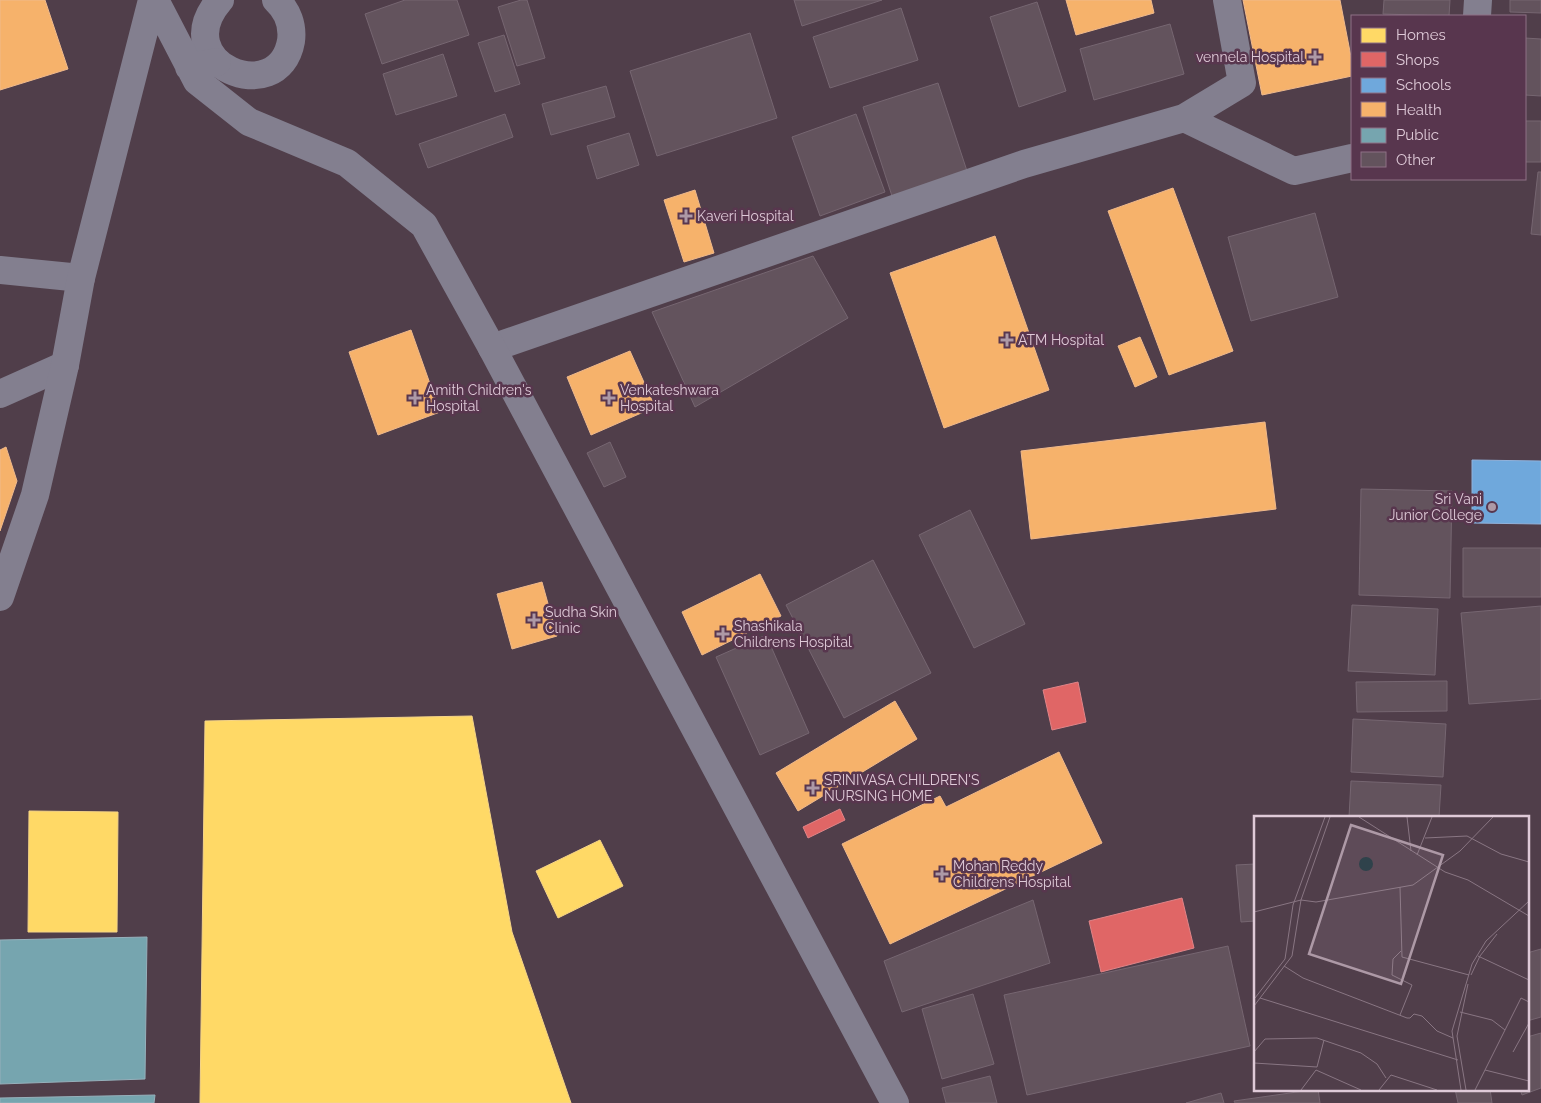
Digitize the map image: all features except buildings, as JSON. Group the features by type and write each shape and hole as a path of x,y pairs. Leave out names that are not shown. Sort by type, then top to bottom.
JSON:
{"street":[{"path":"153,0 196,81 249,122 347,163 424,225 492,348 895,1103"},
{"path":"0,597 35,495 65,365 81,278 153,0"},
{"path":"220,0 211,10 206,23 207,44 216,62 228,71 242,76 257,76 270,70 282,61 289,48 292,34 289,19 283,6 276,0"},
{"path":"492,348 1024,164 1184,118 1242,83 1227,0"},
{"path":"1477,15 1478,0"},
{"path":"189,67 216,62"},
{"path":"1184,118 1294,171 1351,158"},
{"path":"0,270 81,278"},
{"path":"0,394 65,365"}],"place":[{"name":"vennela Hospital","path":"1315,57"},
{"name":"Kaveri Hospital","path":"686,216"},
{"name":"ATM Hospital","path":"1007,340"},
{"name":"Amith Children's Hospital","path":"415,398"},
{"name":"Venkateshwara Hospital","path":"609,398"},
{"name":"Sri Vani Junior College","path":"1492,507"},
{"name":"Sudha Skin Clinic","path":"534,620"},
{"name":"Shashikala Childrens Hospital","path":"723,634"},
{"name":"SRINIVASA CHILDREN'S NURSING HOME","path":"813,788"},
{"name":"Mohan Reddy Childrens Hospital","path":"942,874"}]}
